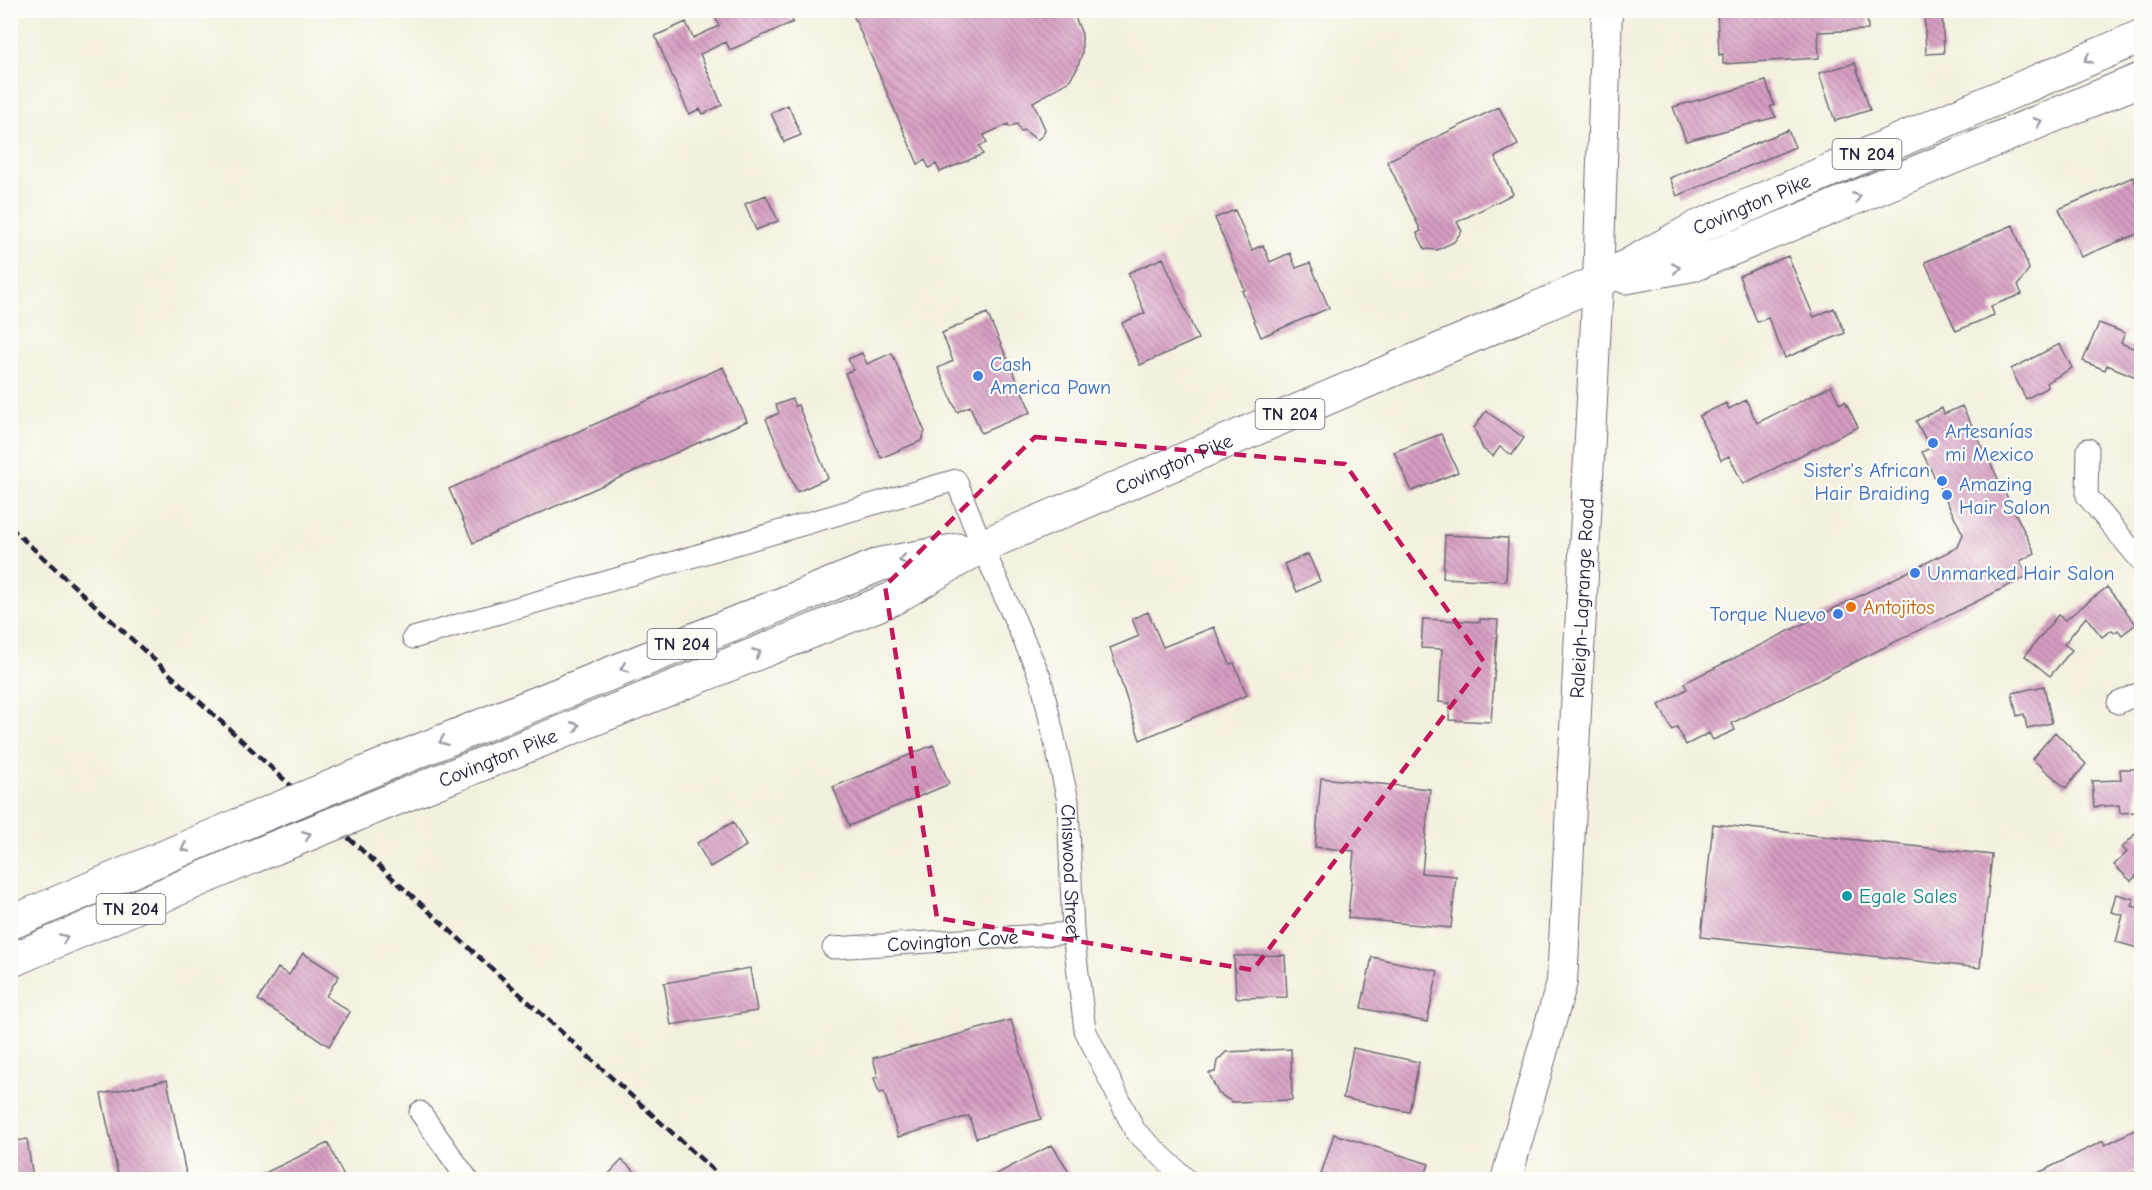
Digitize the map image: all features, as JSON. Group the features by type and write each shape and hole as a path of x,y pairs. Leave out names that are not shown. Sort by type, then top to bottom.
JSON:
{"main road":[{"name":"Raleigh-Lagrange Road","path":"1506,1179 1562,982 1598,282 1607,10"},
{"name":"Covington Pike","path":"10,961 252,857 892,599 982,546 1598,282 1696,228 2142,36"},
{"name":"Covington Pike","path":"1598,282 1695,264 2142,79"},
{"name":"Covington Pike","path":"10,923 389,763 881,564 982,546"}],"street":[{"path":"2088,449 2087,496 2142,562"},
{"name":"Chiswood Street","path":"413,638 956,480 982,546 1041,680 1068,801 1073,933 1085,1030 1135,1131 1187,1179"},
{"path":"2118,703 2142,692"},
{"name":"Covington Cove","path":"833,948 1073,933"},
{"path":"420,1112 468,1179"}],"highlighted area":[{"path":"1035,437 1345,464 1484,662 1253,970 937,918 885,586"}],"building":[{"path":"713,10 788,10 793,22 730,50 726,42 700,54 722,105 703,114 700,109 689,114 655,36 686,22 693,38 719,26"},
{"path":"851,10 1072,10 1082,34 1082,54 1077,69 1068,82 1033,102 1045,129 1043,135 1037,140 1024,130 1021,132 1017,124 1009,127 1008,124 984,135 987,143 979,146 983,154 940,172 936,164 929,168 925,160 918,164"},
{"path":"1717,10 1867,10 1868,30 1818,32 1819,58 1723,64 1723,54 1719,55"},
{"path":"1924,10 1942,10 1944,53 1926,54"},
{"path":"1855,63 1870,110 1835,121 1819,73"},
{"path":"1766,81 1774,105 1770,107 1776,117 1686,141 1673,107"},
{"path":"788,105 801,135 784,142 771,113"},
{"path":"1499,107 1518,145 1495,157 1513,194 1457,222 1462,231 1454,242 1437,250 1425,249 1417,233 1421,231 1387,161"},
{"path":"1788,130 1795,147 1677,196 1670,178"},
{"path":"2133,177 2142,198 2142,232 2081,257 2059,209"},
{"path":"766,195 778,221 756,230 745,204"},
{"path":"1235,210 1252,250 1263,245 1270,262 1290,253 1296,268 1310,263 1329,308 1261,337 1242,291 1245,290 1215,218"},
{"path":"2013,225 2029,269 2018,285 2022,294 1991,306 1994,315 1956,331 1925,262"},
{"path":"1788,256 1814,317 1834,308 1845,333 1785,358 1768,318 1757,322 1739,276"},
{"path":"1163,258 1198,339 1140,365 1122,323 1145,313 1128,273"},
{"name":"Cash America Pawn","path":"987,313 1031,412 981,433 970,406 957,412 938,368 953,361 942,333"},
{"path":"2099,323 2125,333 2121,343 2142,352 2142,363 2136,377 2107,365 2105,370 2083,361"},
{"path":"2060,344 2072,368 2046,383 2048,387 2026,399 2011,369"},
{"path":"862,353 867,364 892,353 925,432 921,441 881,458 845,373 853,370 848,359"},
{"path":"723,367 747,421 473,543 449,489"},
{"path":"1831,386 1840,404 1845,401 1858,427 1743,484 1729,456 1721,460 1699,416 1726,403 1729,409 1746,400 1757,423"},
{"path":"792,399 795,406 798,405 828,478 797,492 766,419 779,413 776,405"},
{"path":"1962,406 2035,553 2020,561 2028,576 1732,723 1735,730 1713,740 1709,733 1686,745 1677,727 1672,730 1659,705 1687,689 1684,683 1958,547 1963,534 1922,452 1930,448 1916,421 1942,408 1944,414"},
{"path":"1486,411 1524,438 1512,455 1500,447 1493,456 1483,449 1474,428"},
{"path":"1441,434 1458,472 1412,491 1394,452"},
{"path":"1445,535 1508,538 1506,581 1443,578"},
{"path":"1308,554 1320,581 1297,592 1284,564"},
{"path":"2107,587 2136,624 2122,635 2118,630 2114,633 2112,630 2102,637 2086,617 2064,644 2072,650 2050,676 2025,656 2058,615 2065,620"},
{"path":"1148,612 1163,647 1214,627 1230,664 1234,663 1247,695 1140,740 1110,648 1139,636 1132,619"},
{"path":"1423,619 1480,622 1480,619 1498,620 1491,722 1449,720 1450,703 1439,702 1442,649 1421,648"},
{"path":"2044,686 2052,723 2027,728 2024,714 2017,716 2012,693"},
{"path":"2055,732 2086,764 2066,788 2032,759"},
{"path":"933,745 949,784 849,826 833,787"},
{"path":"2120,769 2135,769 2137,812 2120,813 2119,805 2094,807 2092,781 2121,780"},
{"path":"1321,778 1430,789 1422,873 1456,876 1451,928 1348,918 1354,851 1315,847"},
{"path":"733,822 746,846 710,867 697,843"},
{"name":"Egale Sales","path":"1713,824 1992,855 1980,968 1701,937"},
{"path":"2138,831 2139,840 2142,837 2142,870 2131,881 2114,865 2127,852 2122,848"},
{"path":"2116,894 2134,899 2132,906 2142,909 2142,949 2116,942 2123,915 2111,912"},
{"path":"303,953 339,976 326,996 350,1012 329,1046 258,1000 278,968 289,975"},
{"path":"1285,955 1287,997 1236,998 1234,956"},
{"path":"1372,957 1438,971 1427,1022 1361,1008"},
{"path":"750,968 757,1011 671,1025 664,983"},
{"path":"1011,1020 1041,1119 976,1138 969,1116 898,1137 884,1092 879,1093 874,1078 878,1077 873,1058"},
{"path":"1353,1048 1419,1062 1409,1112 1343,1098"},
{"path":"1291,1049 1292,1100 1232,1102 1218,1093 1209,1073 1215,1072 1217,1061 1226,1052"},
{"path":"167,1080 187,1179 119,1179 101,1094"},
{"path":"2142,1126 2142,1168 2118,1179 2026,1179 2103,1141 2105,1145"},
{"path":"1334,1134 1429,1164 1424,1179 1337,1179 1321,1174"},
{"path":"27,1139 33,1179 10,1179 10,1142"},
{"path":"328,1143 345,1179 252,1179"},
{"path":"1052,1145 1074,1179 987,1179"},
{"path":"622,1160 624,1162 643,1179 604,1179"}],"railway":[{"path":"10,527 724,1180"}],"place":[{"name":"Cash America Pawn","path":"978,376"},
{"name":"Artesanías mi Mexico","path":"1933,443"},
{"name":"Sister's African Hair Braiding","path":"1942,481"},
{"name":"Amazing Hair Salon","path":"1947,495"},
{"name":"Unmarked Hair Salon","path":"1915,573"},
{"name":"Antojitos","path":"1851,607"},
{"name":"Torque Nuevo","path":"1838,614"},
{"name":"Egale Sales","path":"1847,896"}]}
